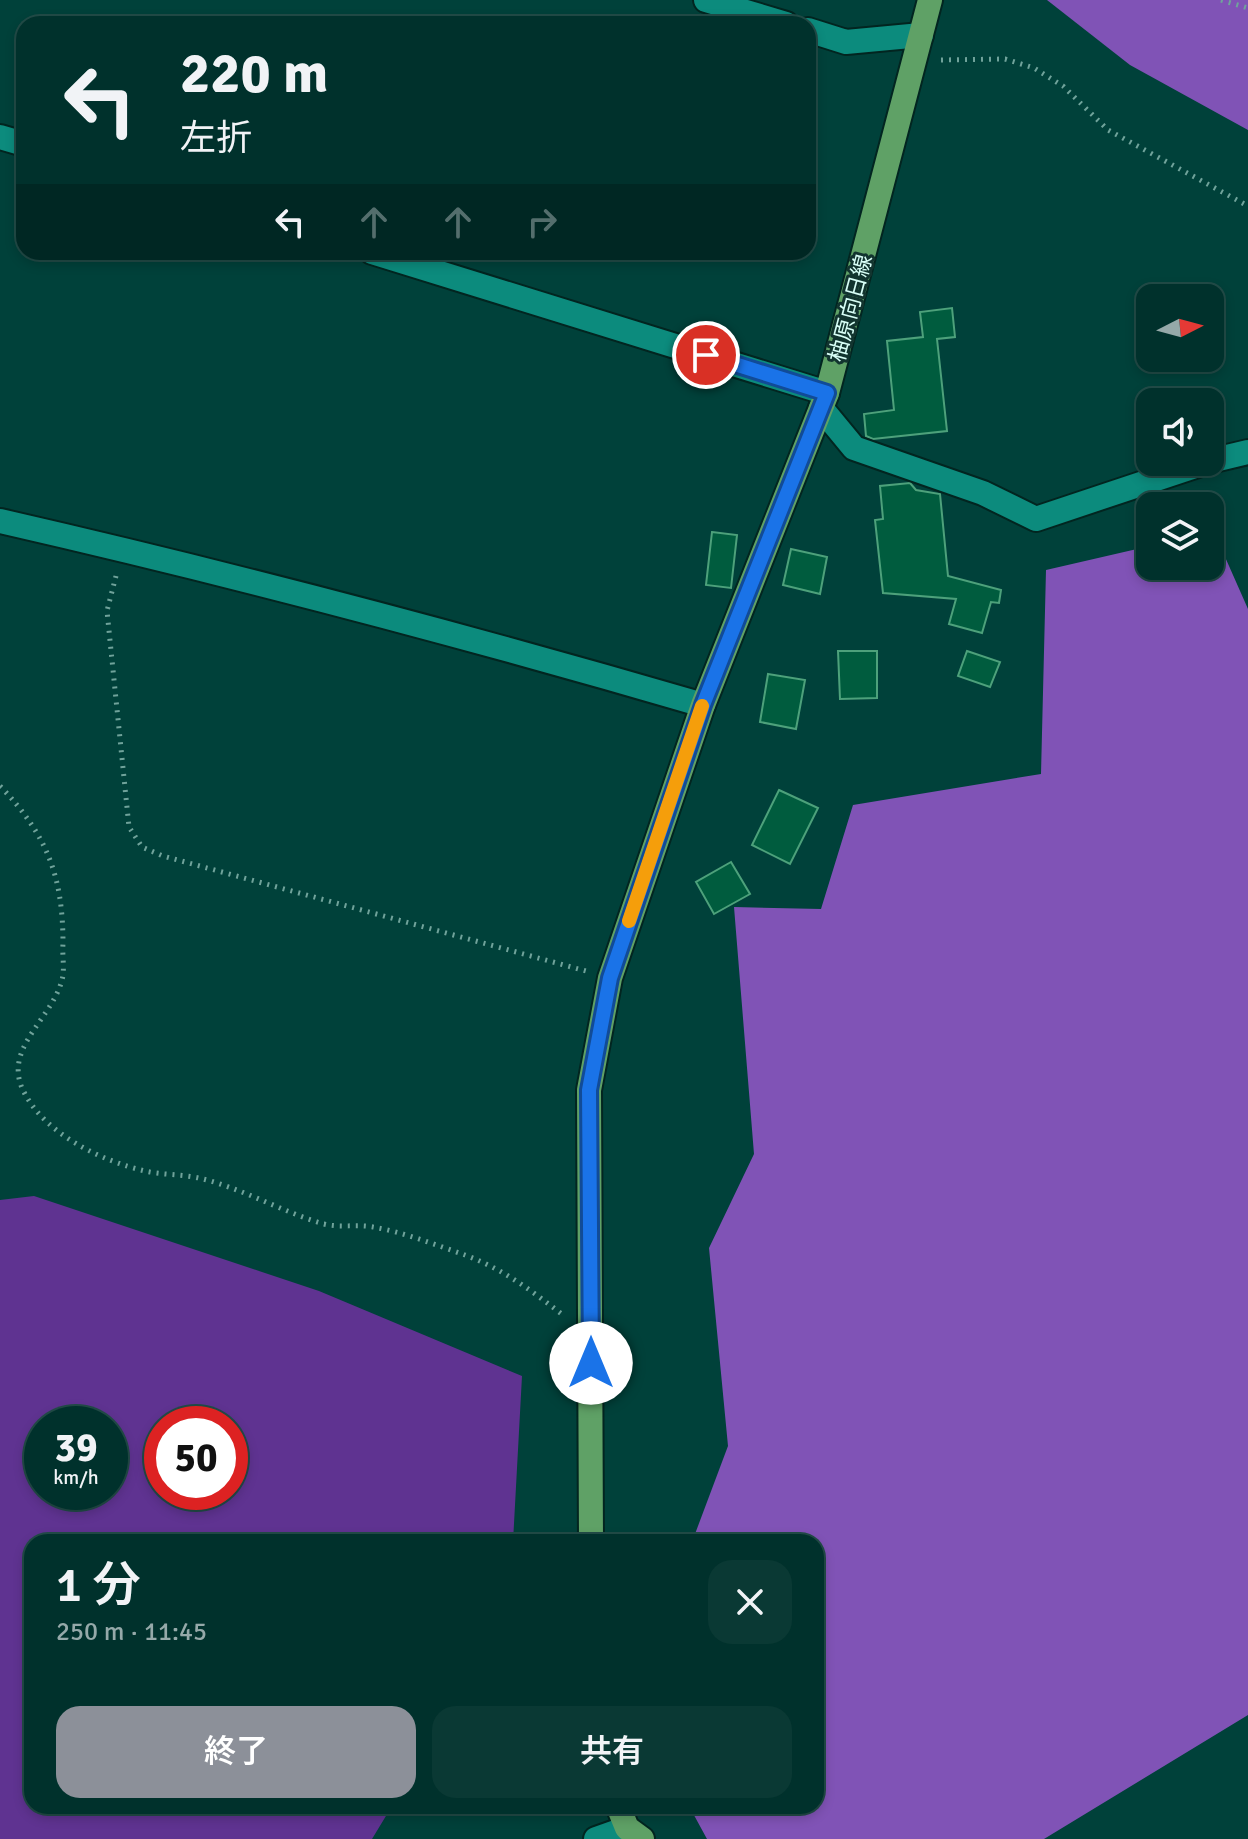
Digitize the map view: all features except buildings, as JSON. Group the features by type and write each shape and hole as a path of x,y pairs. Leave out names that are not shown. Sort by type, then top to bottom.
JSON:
{"main road":[{"name":"柚原向日線","path":"591,1534 589,1090 610,978 703,705 824,400 930,0"}],"street":[{"path":"706,0 759,16"},
{"path":"816,33 846,42 921,35"},
{"path":"396,260 824,400 854,448 983,493 1036,519 1167,476"},
{"path":"1224,458 1248,452"},
{"path":"0,521 123,549 574,667 703,705"},
{"path":"596,1839 629,1824"}],"path":[{"path":"1221,0 1248,8"},
{"path":"916,61 1005,59 1034,68 1063,86 1108,130 1248,206"},
{"path":"123,549 107,611 129,827 142,847 163,856 610,978"},
{"path":"0,786 23,810 44,844 59,882 62,979 46,1013 19,1053 16,1071 25,1095 54,1127 83,1148 118,1163 145,1171 199,1178 327,1225 371,1227 467,1256 508,1274 591,1335"}],"shaded area":[{"path":"1047,0 1248,0 1248,130 1130,65"},
{"path":"1136,549 1136,580 1224,580 1224,555 1248,609 1248,1715 1044,1839 707,1839 693,1814 824,1814 824,1534 695,1534 728,1446 709,1248 754,1154 734,907 821,909 853,805 1041,774 1046,570"},
{"path":"34,1196 319,1291 522,1376 513,1534 24,1534 24,1814 387,1814 372,1839 0,1839 0,1200"}],"slow traffic":[{"path":"629,921 702,706"}],"route":[{"path":"591,1363 589,1090 610,978 703,705 827,393 706,355"}]}
